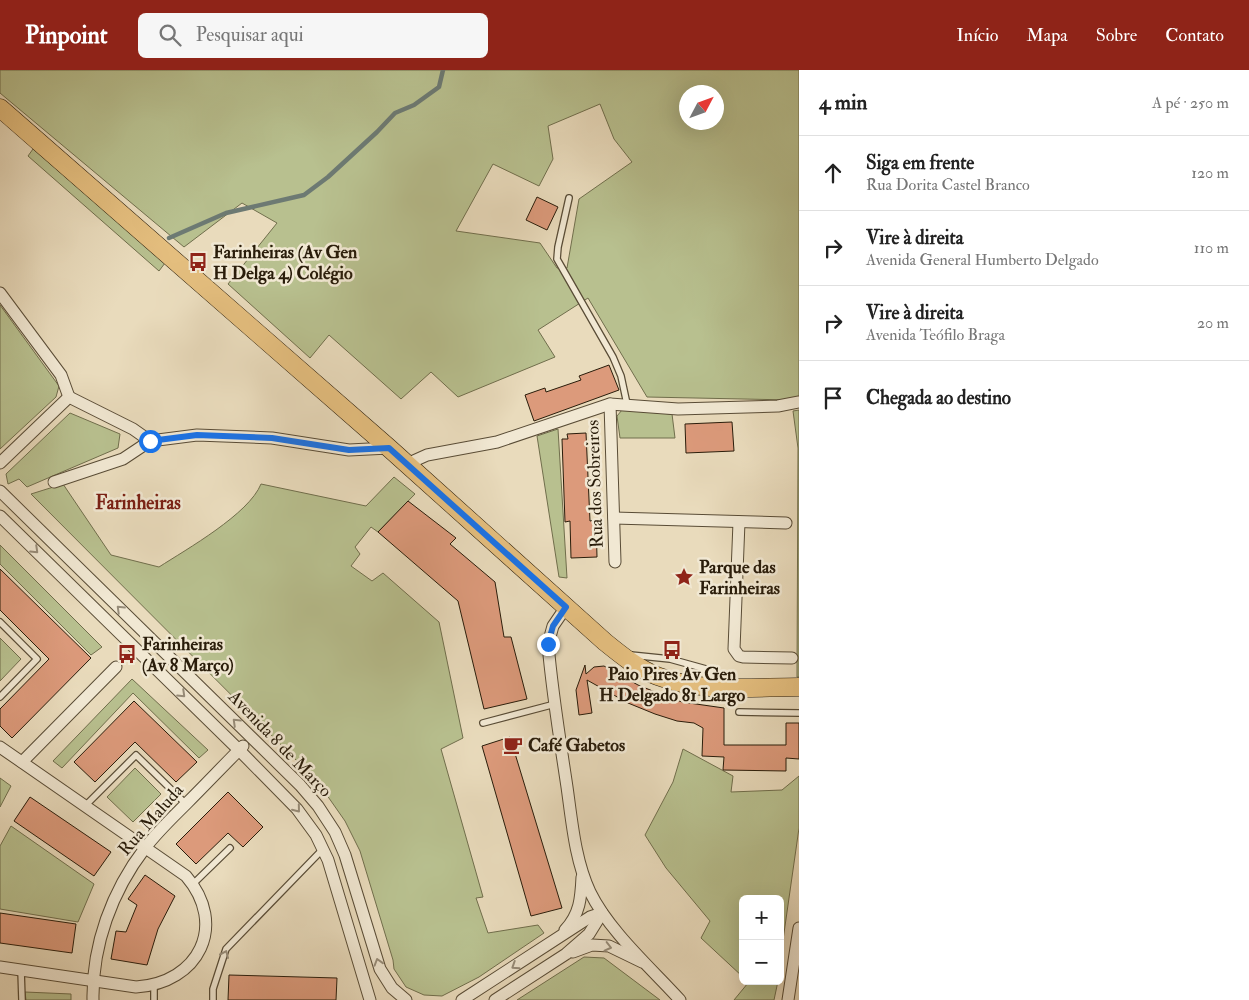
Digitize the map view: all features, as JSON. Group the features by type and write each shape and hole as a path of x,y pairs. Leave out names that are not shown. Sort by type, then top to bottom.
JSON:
{"main road":[{"path":"0,108 389,448 621,655 656,676 684,684 731,687 799,687"}],"street":[{"path":"0,293 61,375 70,397 133,429 150,441"},
{"path":"0,464 70,397"},
{"path":"407,464 427,455 497,442 610,404 678,408 778,406 799,402"},
{"name":"Rua dos Sobreiros","path":"610,404 615,562"},
{"path":"54,482 122,459 150,441 206,435 272,438 349,450 389,448"},
{"name":"Avenida 8 de Março","path":"0,491 300,785 318,806 335,832 345,855 380,969 392,988 406,1000"},
{"name":"Avenida 8 de Março","path":"0,516 297,809 316,835 336,883 370,1000"},
{"path":"614,518 786,522"},
{"path":"739,522 734,649 739,656 743,657 792,658"},
{"path":"566,607 553,626 548,644 575,842 582,871 590,892 602,913 680,1000"},
{"path":"22,762 116,667"},
{"name":"Rua Maluda","path":"93,1000 93,980 98,949 112,905 133,866 146,847 251,737"},
{"path":"0,747 177,869 193,884 199,894 205,915 206,932 201,949 190,963 168,981 154,985 136,986 0,967"},
{"path":"556,939 572,922 579,910 582,871"},
{"path":"462,1000 590,917 602,913"},
{"path":"495,1000 566,954 589,934 602,913"},
{"path":"788,1000 797,955 799,928"},
{"path":"566,954 592,945 609,946 648,965"}],"lane":[{"path":"569,198 557,258 613,357 621,376 627,404"},
{"path":"0,622 38,659 0,697"},
{"path":"483,723 555,704"},
{"path":"739,712 799,713"},
{"path":"86,806 136,755 186,804"},
{"path":"193,884 230,848"},
{"path":"212,1000 213,989 226,949 323,849"},
{"path":"21,970 22,1000"},
{"path":"154,985 154,1000"}],"green space":[{"path":"0,70 799,70 799,397 791,400 647,397 588,298 538,330 555,357 458,397 431,372 401,399 329,335 310,358 228,284 277,223 242,203 184,247 0,93","holes":["600,104 614,139 632,162 579,199 567,268 557,268 540,243 456,231 493,164 539,186 553,159 548,126"]},
{"path":"33,149 165,263 159,271 28,156"},
{"path":"0,305 59,386 56,397 0,449"},
{"path":"622,410 672,414 675,438 620,438 617,416"},
{"path":"799,410 799,677 797,677 798,448 793,411"},
{"path":"70,413 120,434 118,448 27,487 19,479 8,484 6,474"},
{"path":"558,429 567,578 559,577 537,436"},
{"path":"394,477 415,494 378,532 371,527 355,547 360,554 351,566 372,581 383,573 439,622 463,738 441,749 483,897 476,898 488,933 538,925 544,933 479,977 442,996 424,995 406,987 394,969 393,960 360,851 345,821 317,781 31,494 63,484 111,555 159,567 231,519 244,507 261,484 366,506"},
{"path":"0,545 102,647 91,655 0,564"},
{"path":"0,638 21,659 0,681"},
{"path":"132,679 208,750 199,758 133,693 62,768 53,761"},
{"path":"683,749 733,776 731,792 782,790 799,776 799,828 784,933 784,895 739,895 739,973 701,938 710,921 666,868 645,835 673,782"},
{"path":"135,768 161,794 133,822 107,797"},
{"path":"0,778 11,786 0,807"},
{"path":"11,826 94,884 78,922 0,909 0,846"},
{"path":"584,957 604,958 660,1000 517,1000"},
{"path":"746,985 777,985 774,1000 734,1000"},
{"path":"25,992 71,994 71,1000 26,1000"}],"building":[{"path":"537,197 558,207 547,230 526,220"},
{"path":"609,365 619,390 534,421 525,395 545,388 546,392 581,380 579,376"},
{"path":"732,422 734,451 686,453 685,424"},
{"path":"586,433 590,521 596,520 597,557 571,558 570,521 565,522 562,439 568,439 567,434"},
{"path":"408,501 456,538 450,544 495,582 504,637 511,637 527,699 484,709 458,601 378,532"},
{"path":"0,569 91,658 12,738 0,726 0,709 49,659 0,610"},
{"path":"585,665 586,674 594,667 604,666 638,685 682,702 724,708 724,745 786,745 786,723 799,723 799,759 786,758 786,771 723,770 724,757 702,756 703,728 694,723 677,721 655,714 628,703 587,680 592,713 579,715 576,690"},
{"path":"134,701 197,762 176,782 135,742 95,782 74,762"},
{"path":"510,737 562,908 531,916 482,746"},
{"path":"228,792 263,827 243,847 228,833 196,864 176,844"},
{"path":"30,797 111,852 94,876 14,821"},
{"path":"145,875 175,896 158,929 147,965 111,959 116,931 126,932 137,905 128,899"},
{"path":"0,913 76,924 72,953 0,943"},
{"path":"229,975 337,978 336,1000 228,1000"}],"waterway":[{"path":"169,238 226,213 304,195 328,177 395,113 414,105 439,87 443,70"}],"place":[{"name":"Farinheiras (Av Gen H Delga 4) Colégio","path":"198,262"},
{"name":"Parque das Farinheiras","path":"684,577"},
{"name":"Paio Pires Av Gen H Delgado 81 Largo","path":"672,650"},
{"name":"Farinheiras (Av 8 Março)","path":"127,654"},
{"name":"Café Gabetos","path":"513,745"}],"district":[{"name":"Farinheiras","path":"138,503"}],"route":[{"path":"150,441 197,435 272,438 349,450 389,448 566,607 553,626 548,644"}]}
